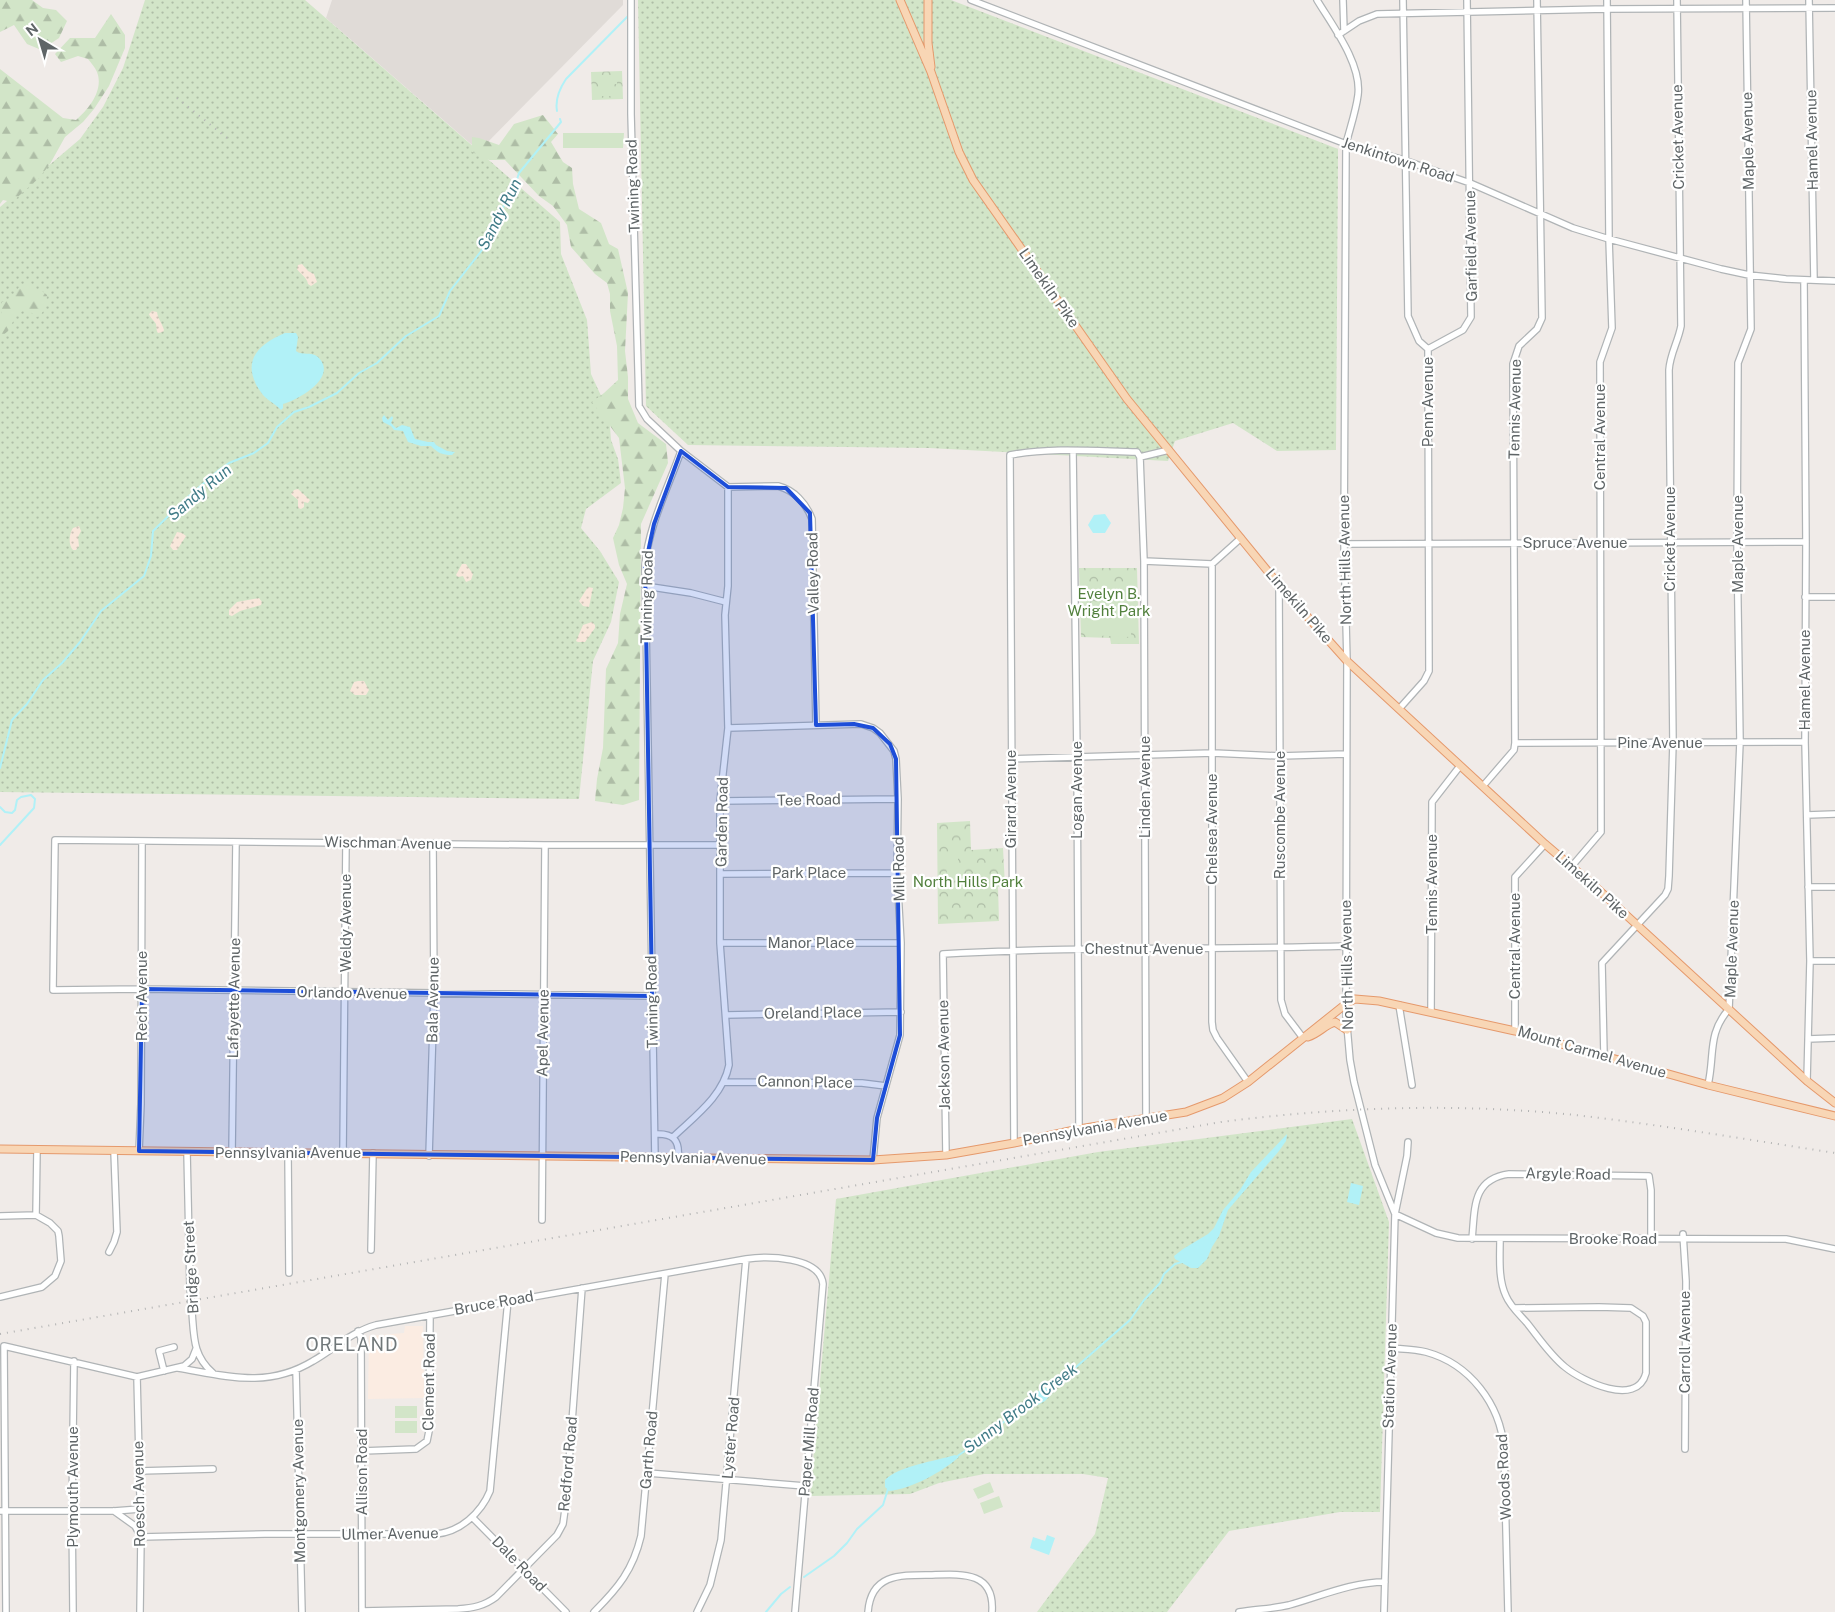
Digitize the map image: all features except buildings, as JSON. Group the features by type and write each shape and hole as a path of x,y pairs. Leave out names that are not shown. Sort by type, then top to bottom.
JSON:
{"main road":[{"name":"Limekiln Pike","path":"900,0 931,72 959,152 973,180 1132,405 1280,585 1347,661 1545,844 1572,866 1835,1103"},
{"path":"928,0 928,42 931,72"},
{"name":"Mount Carmel Avenue","path":"1347,1003 1360,999 1399,1005 1515,1031 1708,1085 1835,1116"},
{"name":"Pennsylvania Avenue","path":"0,1149 288,1154 373,1153 429,1156 873,1160 946,1155 1201,1108 1223,1098 1248,1082 1347,1003"},
{"path":"1303,1038 1316,1035 1335,1022 1347,1030"}],"street":[{"name":"Twining Road","path":"631,0 631,114 639,406 647,418 681,451 654,524 647,549 645,586 655,1158"},
{"name":"Jenkintown Road","path":"971,0 1346,144 1404,160 1470,183 1573,228 1749,275 1804,280 1835,280"},
{"name":"North Hills Avenue","path":"1317,0 1341,33 1359,86 1346,144 1344,544 1347,661 1347,1030 1353,1075 1371,1150 1378,1174 1395,1214"},
{"path":"1341,33 1343,0"},
{"name":"Penn Avenue","path":"1399,709 1424,681 1429,671 1428,349 1416,335 1408,316 1404,160 1403,0"},
{"name":"Garfield Avenue","path":"1428,349 1463,330 1471,318 1467,0"},
{"name":"Tennis Avenue","path":"1515,743 1513,364 1519,346 1536,329 1542,318 1537,0"},
{"name":"Central Avenue","path":"1572,866 1601,832 1600,362 1612,328 1609,239 1607,0"},
{"name":"Cricket Avenue","path":"1604,1055 1602,963 1665,895 1668,889 1673,743 1669,370 1670,355 1679,338 1681,326 1677,0"},
{"name":"Maple Avenue","path":"1708,1085 1714,1036 1721,1018 1729,1009 1740,742 1737,541 1738,363 1751,328 1746,0"},
{"name":"Hamel Avenue","path":"1809,0 1814,280"},
{"path":"1341,33 1364,19 1377,14 1607,9 1835,8"},
{"name":"Hamel Avenue","path":"1804,280 1806,542 1804,742 1810,961 1808,1080"},
{"path":"1072,451 1137,452 1140,457 1169,450"},
{"path":"681,451 728,487"},
{"name":"Girard Avenue","path":"1014,1143 1011,950 1010,455 1022,452 1072,451"},
{"name":"Logan Avenue","path":"1072,451 1077,756 1079,1129"},
{"name":"Linden Avenue","path":"1140,457 1144,561 1146,1117"},
{"name":"Valley Road","path":"728,487 778,486 786,488 797,496 810,513 812,519 816,725"},
{"name":"Garden Road","path":"673,1137 715,1096 724,1082 729,1065 720,944 720,801 728,728 726,602 728,586 728,487"},
{"path":"1144,561 1212,564 1241,538"},
{"name":"Spruce Avenue","path":"1344,544 1806,542"},
{"name":"Chelsea Avenue","path":"1212,564 1213,1030 1248,1082"},
{"name":"Ruscombe Avenue","path":"1280,585 1281,1005 1284,1014 1303,1038"},
{"path":"645,586 691,592 726,602"},
{"path":"1805,597 1835,597"},
{"name":"Mill Road","path":"728,728 861,724 873,728 880,733 890,744 896,759 898,799 897,873 901,943 900,1035 877,1118 873,1160"},
{"name":"Pine Avenue","path":"1515,743 1804,742"},
{"path":"1483,786 1514,750 1515,743"},
{"path":"1011,759 1077,756 1213,754 1280,756 1346,754"},
{"name":"Tennis Avenue","path":"1431,1012 1432,802 1460,766"},
{"name":"Tee Road","path":"720,801 898,799"},
{"path":"1807,815 1835,814"},
{"name":"Wischman Avenue","path":"53,990 55,840 649,846 720,845"},
{"name":"Rech Avenue","path":"139,1152 142,841"},
{"name":"Lafayette Avenue","path":"232,1153 236,842"},
{"name":"Weldy Avenue","path":"343,1153 346,842"},
{"name":"Bala Avenue","path":"429,1156 434,994 433,843"},
{"name":"Central Avenue","path":"1515,1031 1515,877 1545,844"},
{"name":"Apel Avenue","path":"542,1220 545,845"},
{"name":"Park Place","path":"721,874 897,873"},
{"path":"1808,887 1835,887"},
{"name":"Manor Place","path":"720,944 901,943"},
{"name":"Chestnut Avenue","path":"943,954 1011,950 1346,946"},
{"name":"Jackson Avenue","path":"943,954 946,1155"},
{"path":"1810,961 1835,961"},
{"name":"Orlando Avenue","path":"53,990 142,989 652,996"},
{"path":"1399,1005 1412,1085"},
{"name":"Oreland Place","path":"726,1015 901,1012"},
{"path":"1808,1039 1835,1038"},
{"name":"Cannon Place","path":"724,1082 862,1083 886,1086"},
{"path":"655,1134 668,1134 673,1137 678,1146 678,1158"},
{"name":"Station Avenue","path":"1384,1612 1395,1214 1408,1156 1408,1142"},
{"path":"36,1215 37,1150"},
{"path":"109,1252 117,1232 114,1151"},
{"name":"Bridge Street","path":"187,1152 190,1288 196,1349 203,1364 214,1375"},
{"path":"371,1250 373,1153"},
{"path":"288,1154 289,1274"},
{"name":"Argyle Road","path":"1472,1239 1475,1207 1481,1187 1493,1177 1509,1174 1649,1176 1651,1190 1651,1238"},
{"name":"Brooke Road","path":"1395,1214 1436,1233 1472,1239 1651,1238 1683,1236 1786,1239 1835,1249"},
{"path":"0,1216 36,1215 50,1223 58,1231 61,1261 60,1267 52,1280 42,1286 0,1297"},
{"name":"Carroll Avenue","path":"1683,1236 1686,1281 1685,1449"},
{"path":"1500,1239 1502,1284 1506,1297 1514,1308 1551,1353 1566,1368 1599,1385 1615,1389 1631,1390 1645,1379 1647,1329 1643,1316 1638,1312 1624,1308 1514,1308"},
{"name":"Bruce Road","path":"178,1368 249,1379 296,1370 358,1332 376,1325 746,1259 762,1257 781,1258 803,1264 818,1273"},
{"name":"Lyster Road","path":"697,1612 710,1585 719,1555 746,1259"},
{"name":"Paper Mill Road","path":"795,1612 823,1284 818,1273"},
{"name":"Garth Road","path":"594,1612 621,1583 636,1554 643,1529 664,1274"},
{"name":"Redford Road","path":"362,1611 458,1609 479,1606 496,1597 554,1540 563,1524 582,1288"},
{"name":"Ulmer Avenue","path":"140,1537 442,1534 456,1529 472,1517 487,1499 492,1484 508,1300"},
{"name":"Clement Road","path":"362,1450 416,1449 427,1441 429,1431 430,1315"},
{"name":"Allison Road","path":"358,1332 361,1338 362,1611"},
{"path":"6,1612 3,1511 4,1346 137,1377 178,1368 192,1359 196,1349"},
{"path":"164,1371 159,1351 174,1347"},
{"name":"Woods Road","path":"1391,1348 1424,1351 1458,1367 1481,1388 1496,1415 1502,1430 1504,1448 1508,1612"},
{"name":"Plymouth Avenue","path":"73,1612 74,1361"},
{"name":"Montgomery Avenue","path":"296,1370 302,1612"},
{"name":"Roesch Avenue","path":"137,1377 140,1612"},
{"path":"139,1471 213,1470"},
{"path":"648,1473 805,1486"},
{"path":"3,1511 114,1511 140,1509"},
{"path":"114,1511 135,1526 140,1537"},
{"name":"Dale Road","path":"472,1517 566,1612"},
{"path":"868,1612 872,1595 882,1584 894,1576 961,1574 976,1578 986,1586 992,1599 992,1612"},
{"path":"1239,1612 1287,1609 1352,1586 1385,1582"}],"highlighted area":[{"path":"681,451 728,487 786,488 810,513 816,725 854,724 873,728 890,744 896,759 900,1035 877,1118 873,1160 139,1151 142,989 652,996 645,566 654,524"}],"shaded area":[{"path":"332,0 623,0 623,5 479,151 326,18"},
{"path":"405,1326 423,1326 424,1398 368,1399 369,1336 404,1333"}],"green space":[{"path":"0,0 32,0 43,8 56,10 67,21 59,38 44,48 39,49 27,44 14,25 0,32"},
{"path":"145,0 305,0 560,222 561,254 587,320 591,374 609,413 611,440 618,459 621,483 586,509 581,528 600,551 619,582 611,622 593,661 579,799 0,792 0,207 80,139 103,107 123,68"},
{"path":"638,0 951,0 1338,149 1336,450 1277,451 1233,423 1175,441 1168,461 929,448 688,445 646,406"},
{"path":"111,14 125,35 125,48 109,86 83,122 65,137 50,164 39,178 12,202 3,200 0,204 0,69 63,118 76,120 94,99 99,79 97,72 88,59 78,56 61,62 55,54 70,38 95,38"},
{"path":"622,71 623,99 592,100 591,72"},
{"path":"597,75 617,75 617,84 598,84"},
{"path":"598,87 617,87 617,96 598,96"},
{"path":"543,115 558,134 551,142 563,162 572,168 573,184 579,209 601,223 609,244 618,249 628,293 625,351 628,399 638,423 666,444 668,463 641,524 639,800 623,805 595,801 603,748 606,669 618,643 620,614 627,584 619,565 613,538 619,525 625,488 619,438 592,402 618,380 617,346 610,311 610,294 607,283 595,274 571,247 567,225 553,206 539,196 505,160 489,160 472,152 472,137 499,145 514,124"},
{"path":"563,133 624,133 623,148 563,148"},
{"path":"599,135 619,135 619,144 599,144"},
{"path":"568,136 587,136 586,145 567,145"},
{"path":"30,285 33,289 42,291 47,295 43,311 37,317 26,309 17,314 8,331 0,338 2,302 10,298 20,286"},
{"name":"Evelyn B. Wright Park","path":"1079,568 1137,568 1139,644 1111,644 1110,638 1081,637"},
{"path":"1131,588 1131,637 1086,635 1092,605 1110,590"},
{"name":"North Hills Park","path":"970,821 971,850 1003,848 1005,886 998,887 999,921 938,924 937,823"},
{"path":"958,855 958,876 947,876 946,856"},
{"path":"1352,1119 1389,1222 1380,1512 1340,1512 1229,1531 1167,1612 1037,1612 1095,1534 1108,1478 1083,1474 984,1474 939,1483 910,1494 810,1496 836,1199 1098,1152"},
{"path":"395,1406 417,1406 417,1418 395,1418"},
{"path":"395,1421 417,1421 417,1433 395,1433"},
{"path":"990,1482 994,1492 978,1499 973,1489"},
{"path":"999,1496 1003,1507 984,1514 980,1503"}],"sand":[{"path":"302,264 308,271 314,274 317,282 311,286 297,269 298,265"},
{"path":"152,311 157,312 164,330 163,332 157,332 156,324 149,314"},
{"path":"298,489 310,500 308,503 304,502 304,507 301,509 298,508 298,500 291,494 294,490"},
{"path":"79,526 81,531 78,537 79,546 76,550 73,550 70,542 71,533 73,528"},
{"path":"177,532 186,536 177,550 173,550 170,546"},
{"path":"462,564 466,564 473,574 471,580 466,582 463,576 458,577 456,575"},
{"path":"588,587 593,588 589,607 583,606 579,601"},
{"path":"259,598 262,602 261,605 240,611 232,616 229,615 229,610 237,602"},
{"path":"592,622 595,628 585,642 576,641 583,625"},
{"path":"364,681 369,690 366,695 355,695 350,691 354,682"}],"water":[{"path":"285,333 296,333 298,337 296,351 318,357 323,365 324,372 314,386 298,398 283,404 281,410 263,395 252,374 252,366 258,350 274,338"},
{"path":"384,415 388,420 392,416 391,423 396,428 402,425 410,427 415,439 434,442 447,451 455,452 452,455 445,455 431,446 421,446 408,442 403,431 394,430 383,422 382,418"},
{"path":"1105,514 1111,523 1105,533 1093,533 1088,525 1094,515"},
{"path":"1287,1134 1286,1141 1279,1151 1228,1210 1219,1236 1207,1259 1198,1268 1191,1268 1175,1259 1174,1256 1214,1228 1223,1210 1240,1190 1251,1172"},
{"path":"1351,1183 1363,1186 1359,1205 1347,1202"},
{"path":"1053,1386 1056,1389 1045,1401 1028,1410 1022,1408 1021,1406 1024,1402 1031,1396"},
{"path":"955,1455 959,1457 935,1474 916,1483 898,1490 889,1491 885,1487 885,1480 899,1471 918,1464"},
{"path":"1047,1535 1055,1538 1049,1555 1030,1548 1033,1537 1045,1541"}],"waterway":[{"name":"Sandy Run","path":"557,111 558,94 566,79 628,16"},
{"name":"Sandy Run","path":"0,768 12,720 27,704 43,680 62,663 80,642 101,611 144,576 151,556 153,531 219,470 229,463 254,453 268,443 277,427 294,412 337,393 359,373 377,363 406,336 439,316 450,291 482,250 490,230 515,186 519,173 561,122 560,119"},
{"name":"Sandy Run","path":"0,807 5,812 12,813 15,810 17,800 21,797 31,795 35,799 34,808 0,845"},
{"name":"Sunny Brook Creek","path":"1052,1388 1130,1320 1144,1300 1160,1283 1164,1274 1175,1264 1182,1262"},
{"name":"Sunny Brook Creek","path":"956,1457 984,1438 1022,1407"},
{"name":"Sunny Brook Creek","path":"804,1577 834,1556 847,1543 857,1529 883,1505 888,1489"},
{"name":"Sunny Brook Creek","path":"766,1612 781,1594 790,1587"}],"railway":[{"path":"177,98 227,138"},
{"path":"0,1334 1221,1122 1297,1114 1412,1108 1527,1111 1624,1121 1835,1153"}],"district":[{"name":"ORELAND","path":"352,1345"}]}
